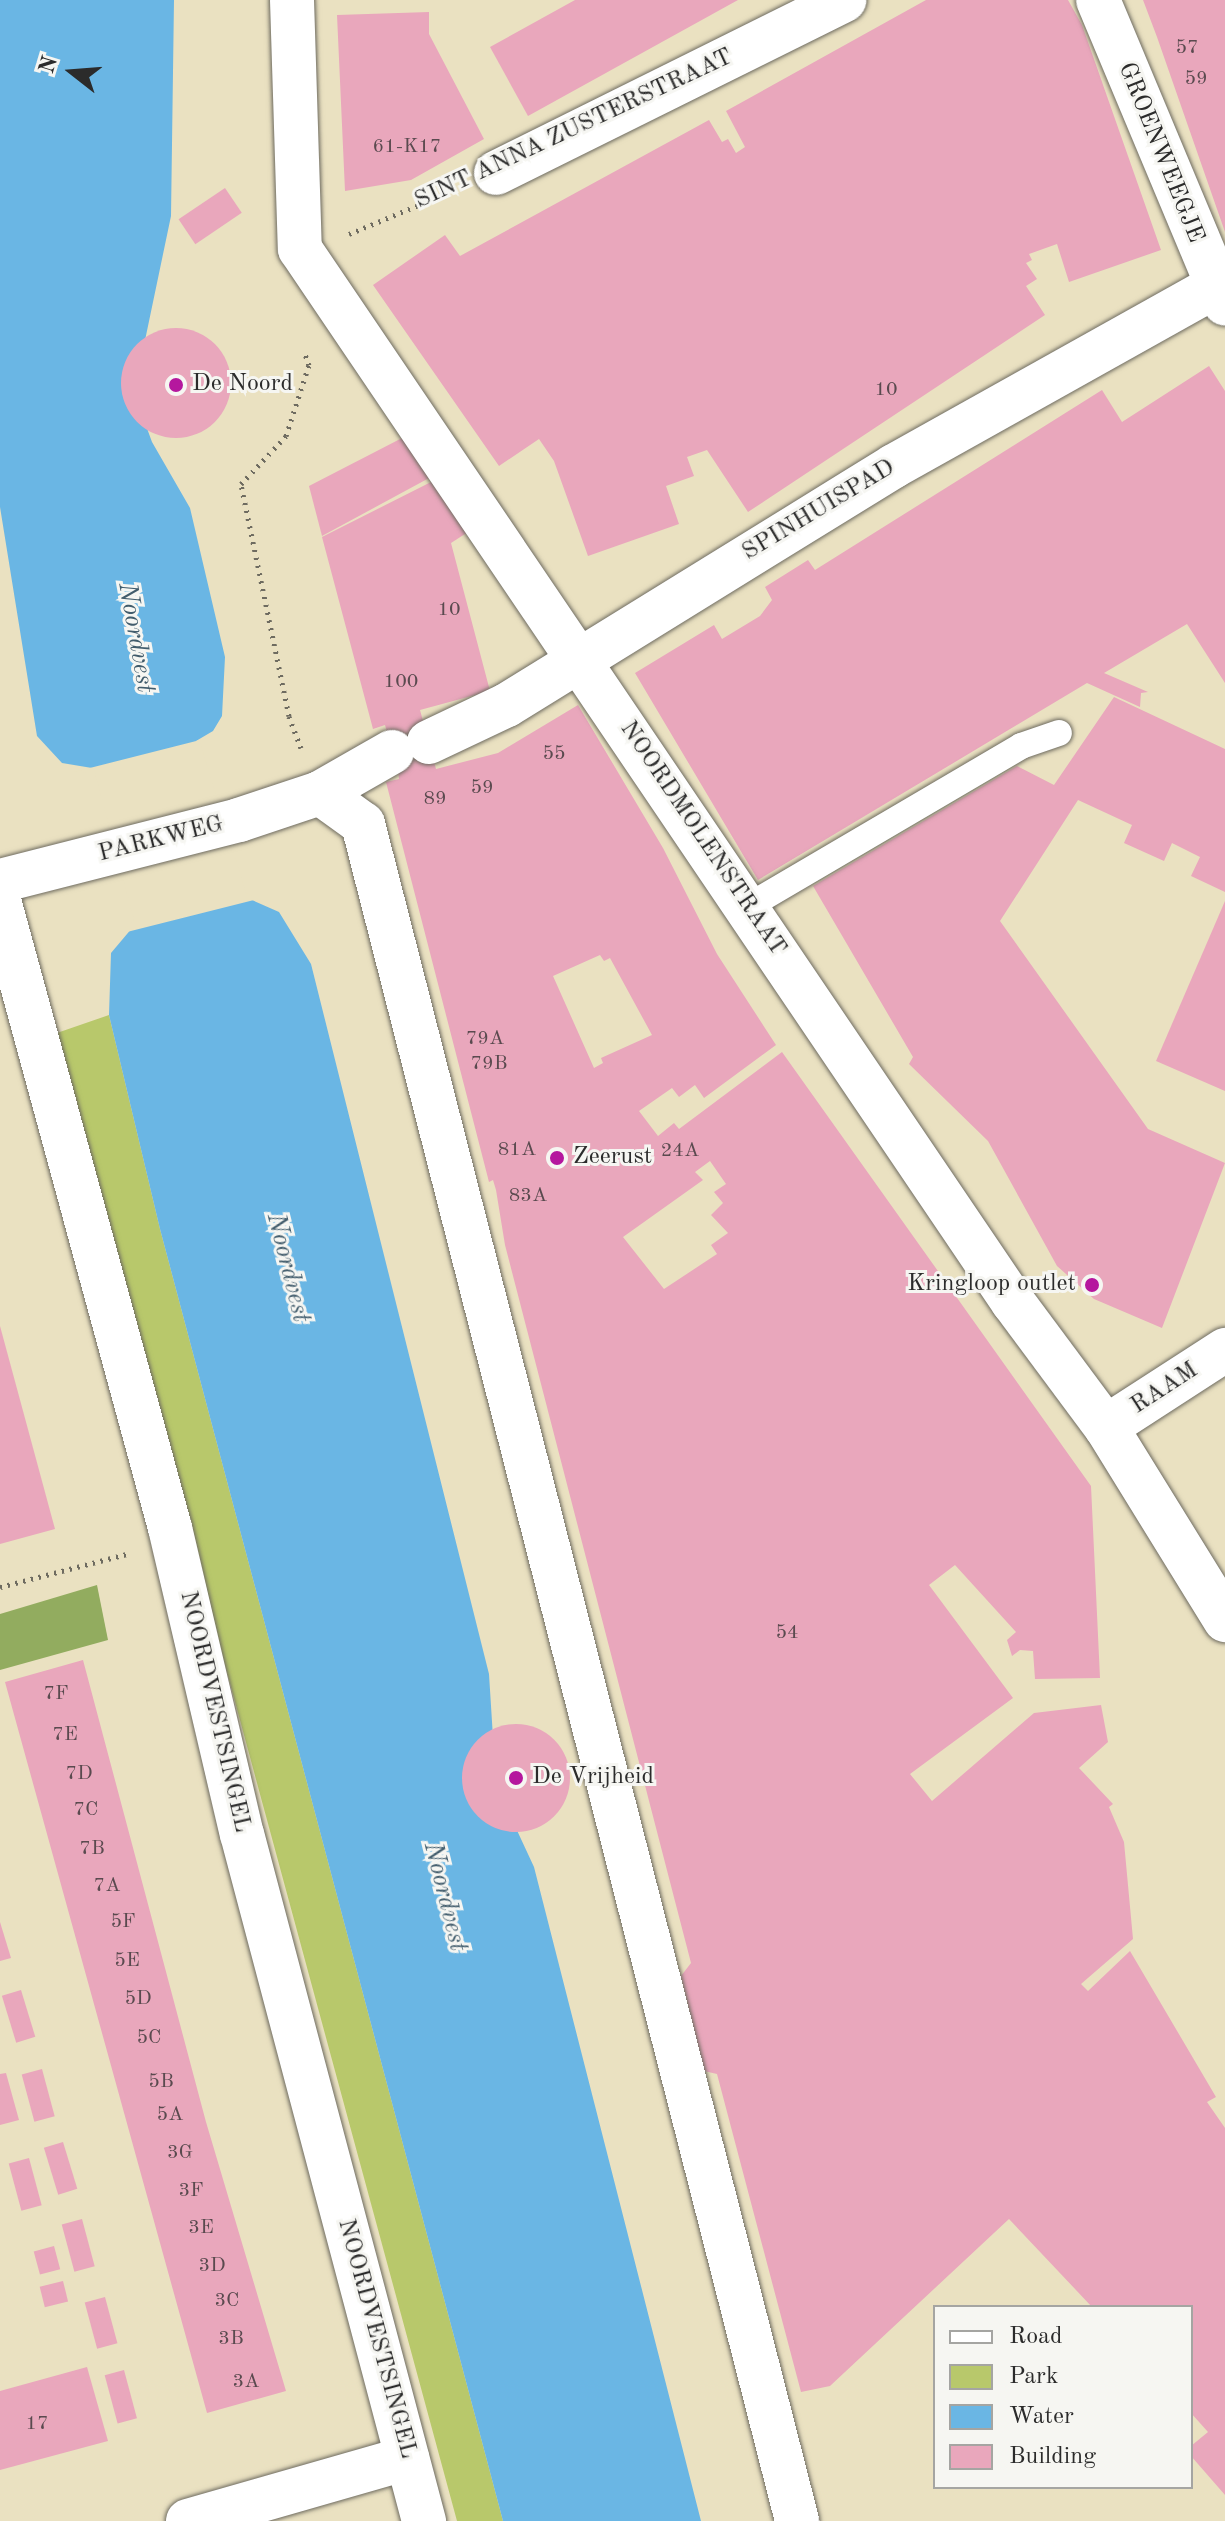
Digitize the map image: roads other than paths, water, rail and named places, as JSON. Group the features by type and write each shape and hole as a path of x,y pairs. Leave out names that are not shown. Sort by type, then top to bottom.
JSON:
{"street":[{"name":"NOORDMOLENSTRAAT","path":"292,0 300,249 1013,1302 1106,1427 1225,1620"},
{"name":"SINT ANNA ZUSTERSTRAAT","path":"496,173 844,0"},
{"name":"GROENWEEGJE","path":"1098,0 1221,291"},
{"name":"SPINHUISPAD","path":"320,793 410,747 507,705 579,657 894,466 1221,291"},
{"name":"PARKWEG","path":"0,881 239,820 320,793"},
{"path":"320,793 363,824 797,2521"},
{"name":"NOORDVESTSINGEL","path":"0,904 170,1528 242,1834 424,2521"},
{"name":"RAAM","path":"1106,1427 1225,1350"},
{"path":"188,2521 407,2458"}],"lane":[{"path":"747,907 1021,746 1059,733"}],"water":[{"name":"Noordvest","path":"0,0 174,0 171,216 134,393 152,442 190,508 225,657 222,716 213,731 196,741 243,896 279,912 311,964 489,1674 496,1785 534,1867 701,2521 503,2521 160,1229 109,1015 111,953 138,921 98,769 62,763 37,736 0,507"}],"place":[{"name":"De Noord","path":"176,385"},
{"name":"Zeerust","path":"557,1158"},
{"name":"Kringloop outlet","path":"1092,1285"},
{"name":"De Vrijheid","path":"516,1778"}]}
